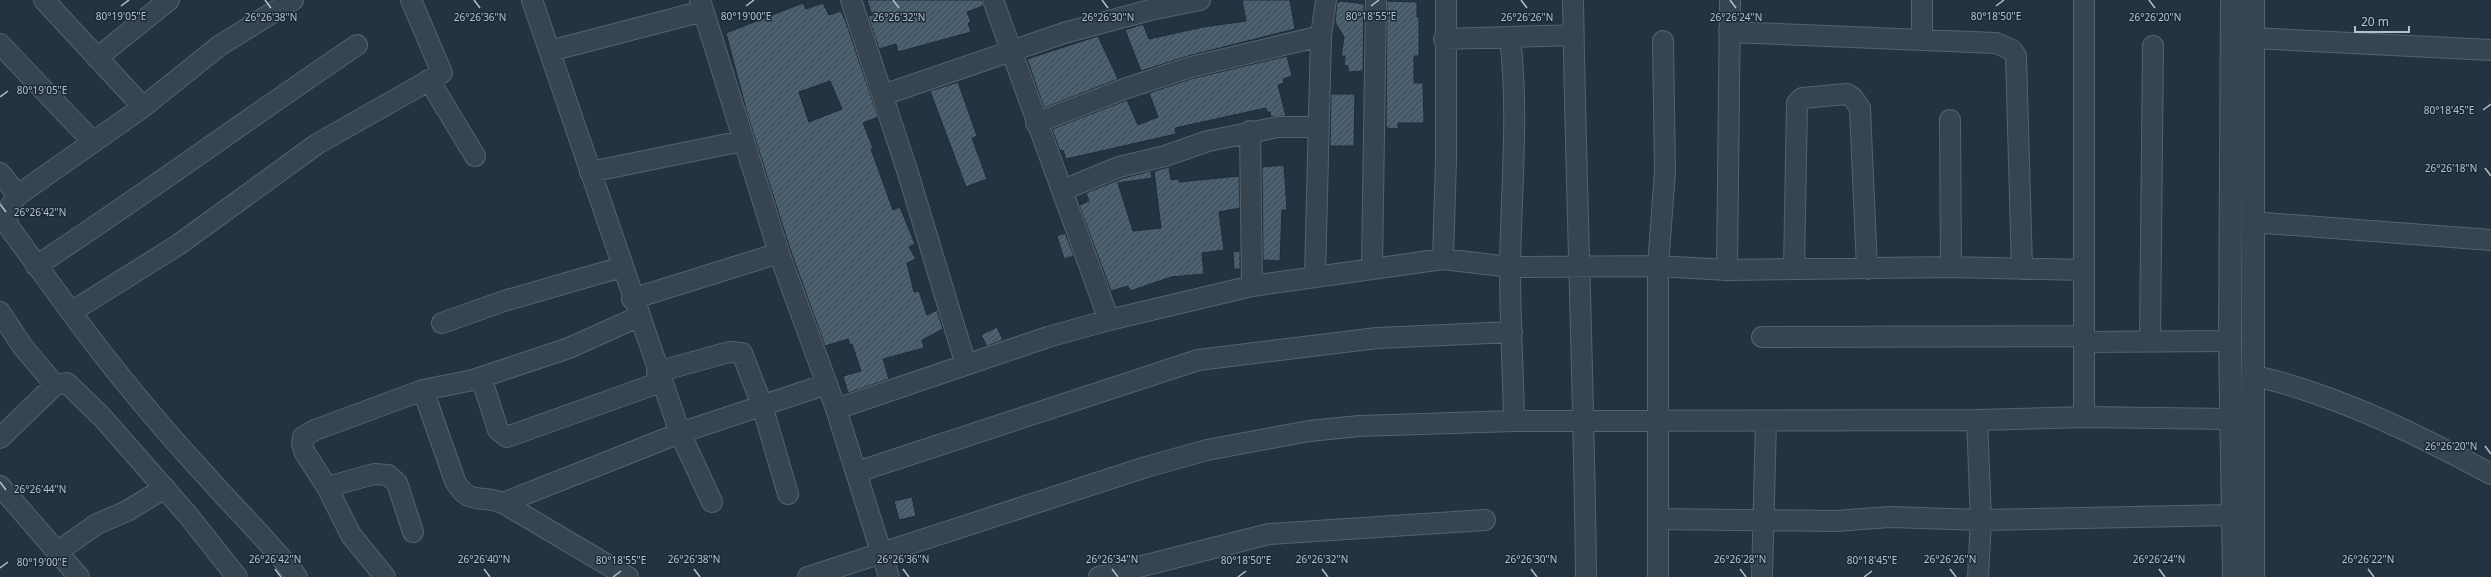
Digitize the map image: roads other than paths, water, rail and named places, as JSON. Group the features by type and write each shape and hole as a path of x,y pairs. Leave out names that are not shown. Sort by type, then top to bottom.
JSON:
{"street":[{"path":"97,58 169,0"},
{"path":"293,0 219,46 143,107 18,195 10,206 6,221 13,235 112,368 194,463 279,554 297,577"},
{"path":"71,312 178,245 317,144 442,72 411,0"},
{"path":"532,0 659,377 680,433 712,502"},
{"path":"851,0 883,95 966,365"},
{"path":"993,0 1010,52 1063,190 1109,320"},
{"path":"883,95 1064,33 1150,10 1200,0"},
{"path":"1315,277 1321,36 1326,0"},
{"path":"1372,268 1376,0"},
{"path":"1442,259 1446,159 1444,39 1446,0"},
{"path":"1573,0 1578,267 1584,421 1586,577"},
{"path":"1727,270 1730,0"},
{"path":"1922,0 1922,40"},
{"path":"2084,0 2084,417"},
{"path":"2232,0 2230,340 2233,515 2252,576"},
{"path":"2252,576 2253,0"},
{"path":"53,3 97,58 143,107"},
{"path":"550,51 702,5 742,141 779,253 836,409 883,552 889,577"},
{"path":"1730,32 1996,43 2012,50 2016,56 2022,269"},
{"path":"1444,39 1574,35"},
{"path":"1036,123 1124,89 1190,67 1321,36"},
{"path":"1510,37 1513,64 1513,150 1510,267 1514,421"},
{"path":"2253,38 2491,50"},
{"path":"1658,577 1658,266 1665,172 1663,41"},
{"path":"0,44 93,142"},
{"path":"36,266 110,218 238,125 356,45"},
{"path":"2150,341 2153,46"},
{"path":"429,80 475,156"},
{"path":"1794,269 1797,103 1802,98 1847,94 1853,98 1860,108 1866,268"},
{"path":"1950,120 1951,267"},
{"path":"1063,190 1119,167 1250,131 1278,127 1318,127"},
{"path":"1250,131 1252,286"},
{"path":"590,172 742,141"},
{"path":"0,173 18,195"},
{"path":"2252,222 2491,240"},
{"path":"385,577 351,535 327,487 305,453 302,444 303,437 315,430 422,390 481,377 569,348 635,308 779,253"},
{"path":"836,409 1048,337 1109,320 1252,286 1442,259 1510,267 1658,266 1727,270 1951,267 2083,270"},
{"path":"442,323 491,306 622,267"},
{"path":"0,312 23,347 55,385"},
{"path":"857,472 1198,360 1377,338 1512,332"},
{"path":"1762,337 2083,339 2150,341 2230,340"},
{"path":"481,377 498,430 507,437 659,377 729,352 742,353 762,405 788,494"},
{"path":"2252,376 2269,378 2348,404 2427,439 2491,474"},
{"path":"0,438 55,385 64,382 74,388 165,488 237,577"},
{"path":"503,503 680,433 827,384"},
{"path":"422,390 455,481 467,497 492,499 503,503 628,577"},
{"path":"808,577 1146,468 1214,448 1309,431 1359,426 1514,421 1977,420 2084,417 2231,410 2253,401"},
{"path":"1977,420 1981,520 1978,577"},
{"path":"1762,577 1766,421"},
{"path":"327,487 374,474 388,475 397,483 413,532"},
{"path":"0,486 79,577"},
{"path":"57,552 97,524 127,511 165,488"},
{"path":"1658,519 1835,521 1890,517 1981,520 2233,515"},
{"path":"1099,577 1269,534 1485,520"}]}
